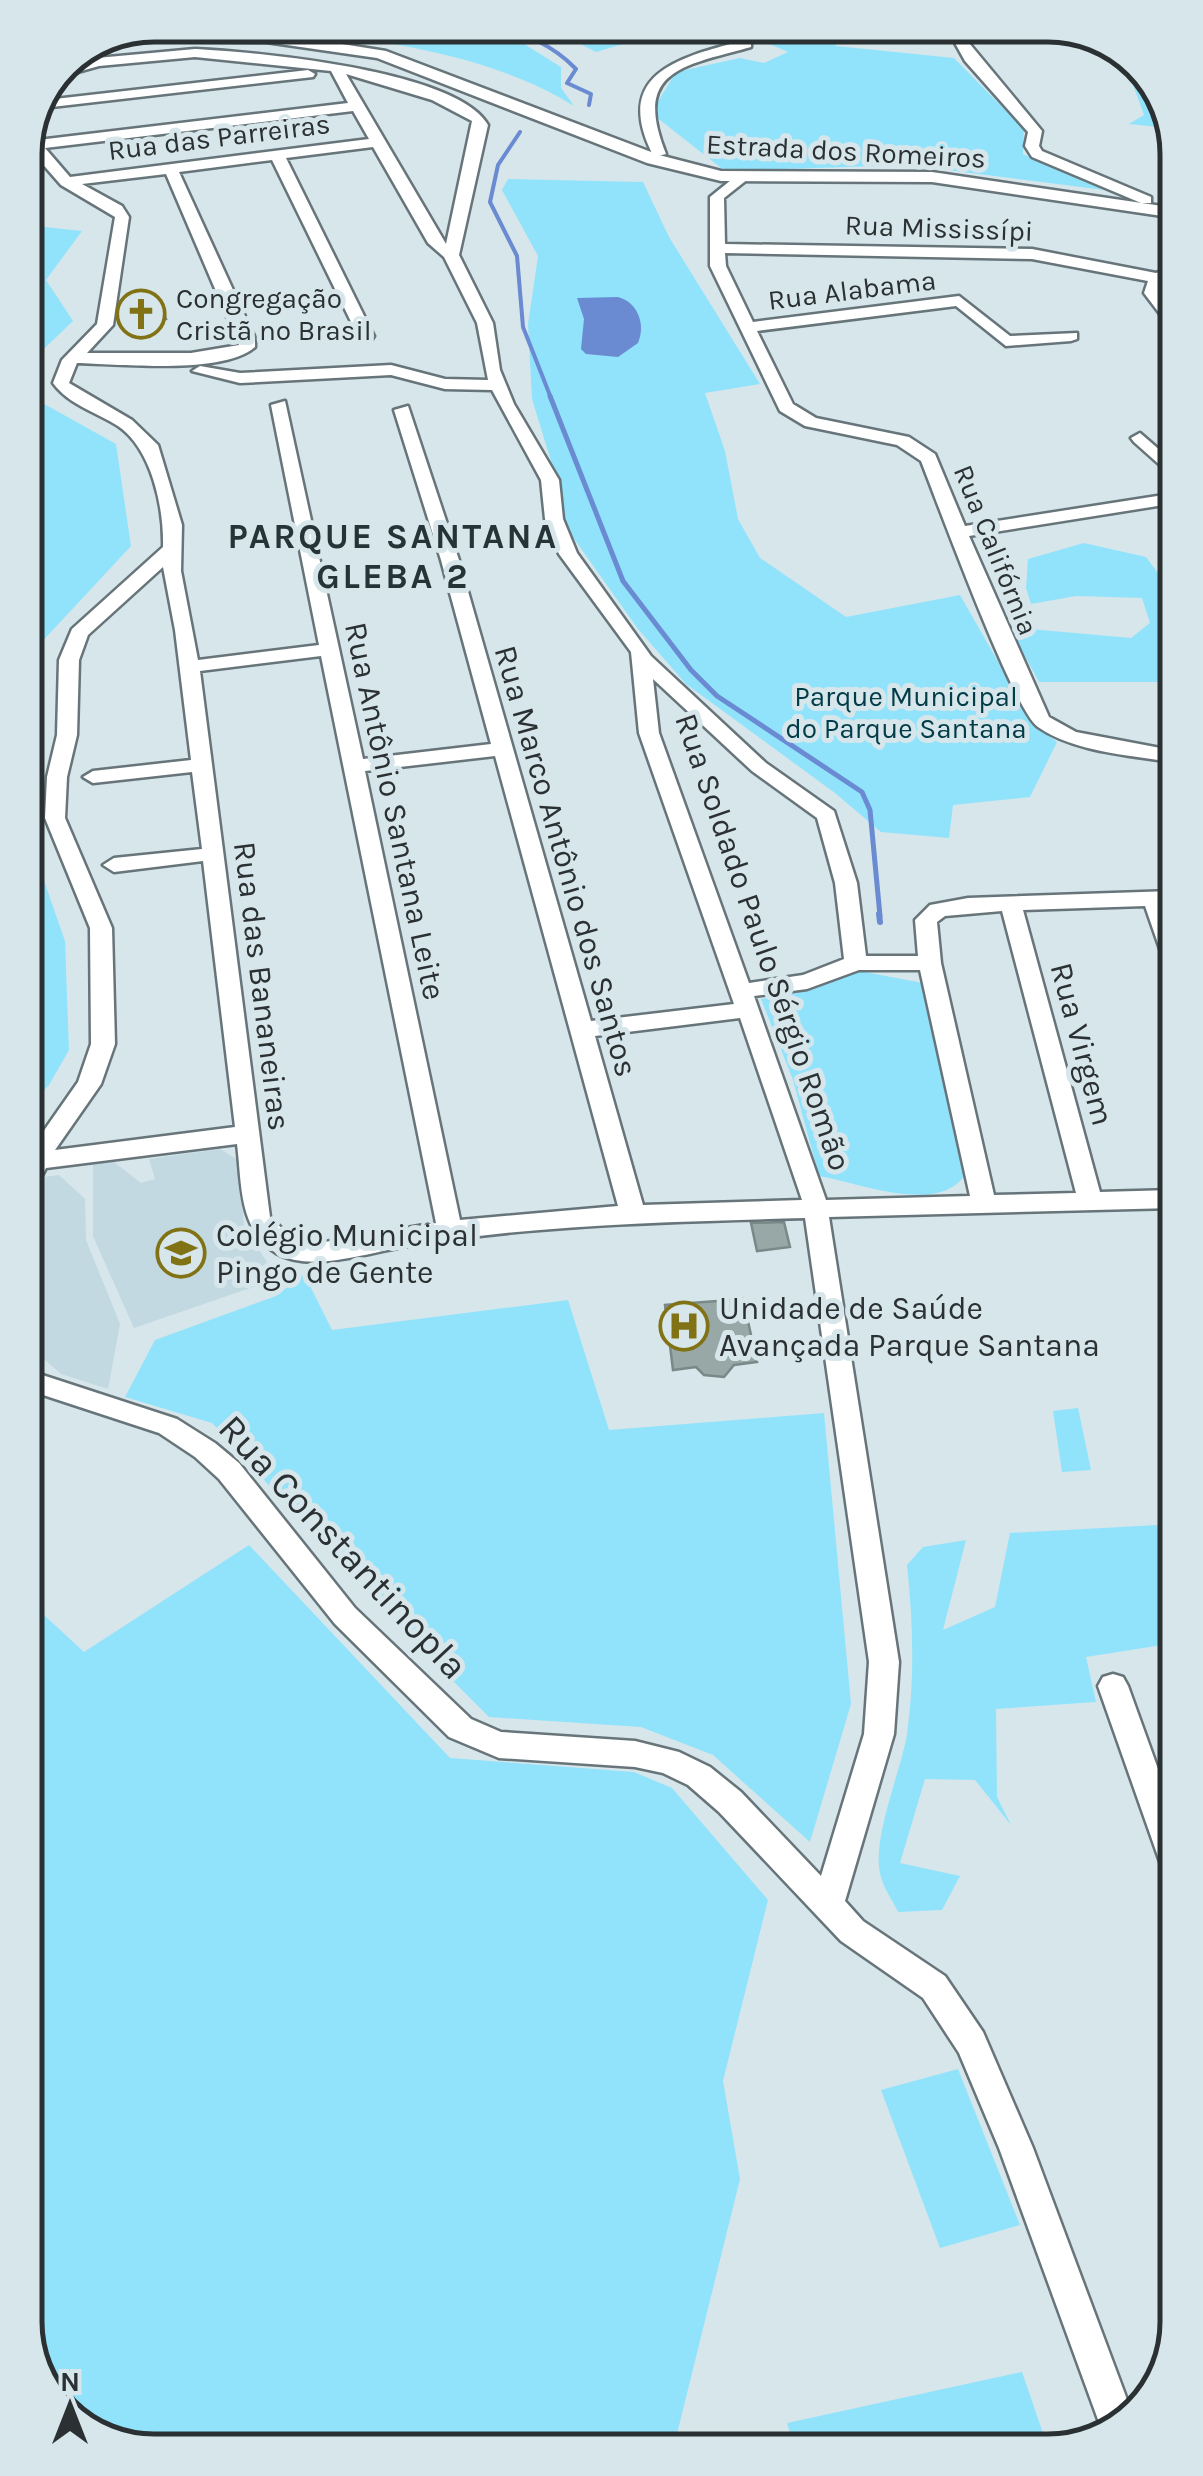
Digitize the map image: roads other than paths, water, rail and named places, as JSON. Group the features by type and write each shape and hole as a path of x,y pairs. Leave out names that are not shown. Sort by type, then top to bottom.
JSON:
{"main road":[{"name":"Estrada dos Romeiros","path":"312,42 397,58 471,86 482,96"},
{"name":"Estrada dos Romeiros","path":"324,42 510,102 653,159 702,173 742,178 932,177 1160,211"},
{"name":"Estrada dos Romeiros","path":"510,102 540,94 586,122 659,154 744,173 932,172 1160,202"}],"street":[{"path":"962,43 970,58 1035,131 1032,146 1037,154 1146,200"},
{"path":"659,154 643,123 647,92 661,73 746,44"},
{"path":"83,69 138,57 224,55 300,70"},
{"path":"56,102 300,70 336,70 482,96 472,174 454,246 454,268 485,323 498,385 545,466 554,519 568,554 644,660 759,767 827,815 846,883 856,963"},
{"path":"336,70 436,243 454,246"},
{"path":"44,141 356,106"},
{"name":"Rua das Parreiras","path":"66,182 378,142"},
{"path":"277,155 366,336"},
{"path":"43,156 66,182 113,207 122,217 104,325 72,358"},
{"path":"72,358 190,358 238,354 247,348 247,338 171,168"},
{"path":"702,173 721,192 742,178"},
{"name":"Rua Califórnia","path":"721,192 718,266 751,327 778,396 796,415 891,437 924,453 943,486 957,534 1041,721 1060,734 1160,754"},
{"name":"Rua Mississípi","path":"716,248 1032,254 1160,275"},
{"path":"1160,280 1152,292 1160,303"},
{"name":"Rua Alabama","path":"751,327 959,301 1006,341 1071,336"},
{"name":"Rua das Bananeiras","path":"72,358 61,375 64,388 126,424 149,445 173,525 170,550 258,1217 266,1232 287,1248 320,1252 450,1230 633,1214 1160,1199"},
{"path":"200,371 240,378 387,370 446,384 498,385"},
{"name":"Rua Antônio Santana Leite","path":"279,405 450,1230"},
{"name":"Rua Marco Antônio dos Santos","path":"402,410 450,560 633,1214"},
{"path":"1140,438 1160,458"},
{"path":"957,534 1160,501"},
{"path":"43,1154 90,1084 103,1033 101,928 54,818 57,778 67,735 69,660 79,634 91,620 170,550"},
{"path":"187,667 330,649"},
{"name":"Rua Soldado Paulo Sérgio Romão","path":"644,660 649,733 817,1209 821,1262 879,1608 884,1703 879,1734 827,1908"},
{"path":"645,708 663,702 686,702"},
{"path":"355,766 501,749"},
{"path":"94,777 200,764"},
{"path":"114,865 212,854"},
{"path":"984,1204 924,927 938,910 1160,899"},
{"name":"Rua Virgem","path":"1011,904 1090,1200"},
{"path":"582,1030 744,1000 856,963 930,963"},
{"path":"43,1166 248,1134"},
{"name":"Rua Constantinopla","path":"42,1385 168,1426 206,1450 228,1471 345,1616 460,1728 499,1745 635,1754 668,1761 699,1776 730,1802 852,1931 934,1987 954,2012 1016,2148 1113,2413"},
{"path":"1113,1686 1160,1817"}],"waterway":[{"path":"540,42 576,69 567,83 591,94 589,105"},
{"path":"520,132 498,165 490,202 517,256 523,327 551,398"},
{"path":"550,396 623,581 691,670 717,696 862,792 870,810 880,916"},
{"path":"879,914 880,922"}],"place":[{"name":"Congregação Cristã no Brasil","path":"141,314"},
{"name":"Colégio Municipal Pingo de Gente","path":"181,1253"},
{"name":"Unidade de Saúde Avançada Parque Santana","path":"684,1326"}],"district":[{"name":"PARQUE SANTANA GLEBA 2","path":"393,556"}],"park label":[{"name":"Parque Municipal do Parque Santana","path":"906,712"}]}
